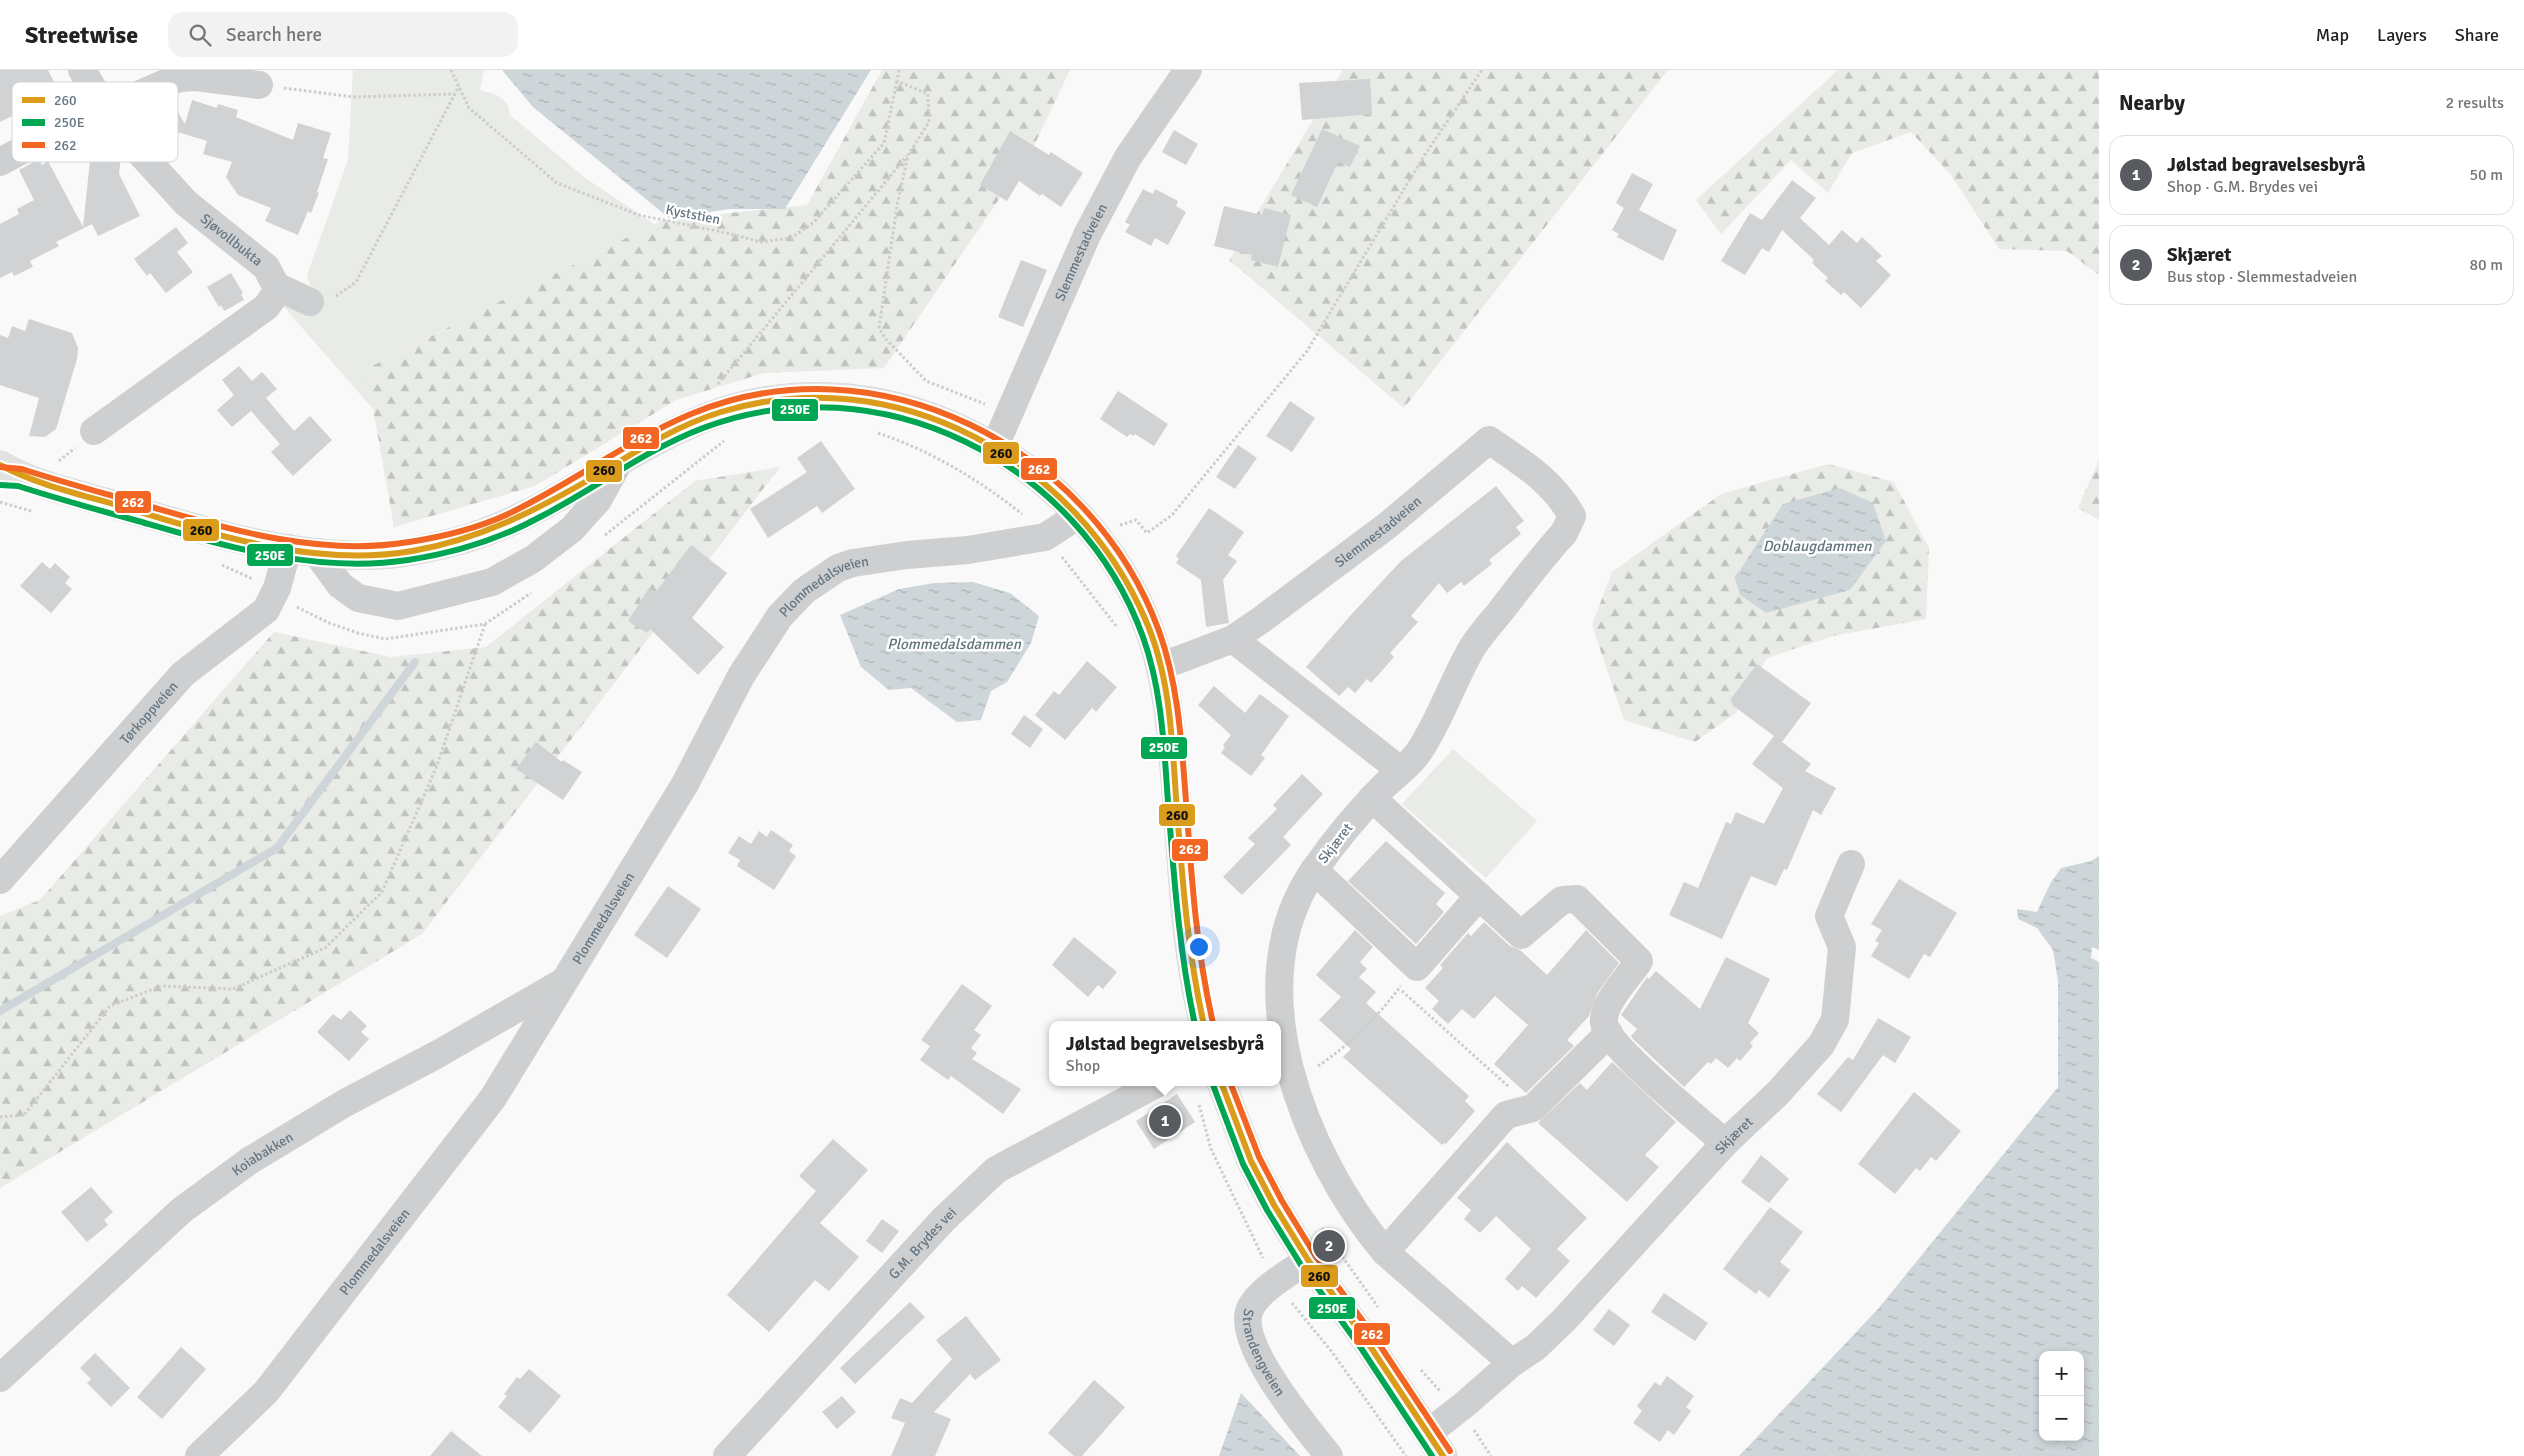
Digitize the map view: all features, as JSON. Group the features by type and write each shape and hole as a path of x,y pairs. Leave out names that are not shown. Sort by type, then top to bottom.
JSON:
{"main road":[{"path":"7,473 172,522 266,545 316,552 380,555 455,542 510,523 683,427 723,411 759,402 801,398 840,398 887,404 923,413 965,430 995,446 1042,481 1078,514 1099,539 1138,602 1160,665 1170,719 1185,899 1203,1021"},
{"path":"1223,1086 1251,1161 1274,1205 1308,1260 1368,1343 1443,1456"}],"street":[{"name":"Sjøvollbukta","path":"82,70 89,82"},
{"name":"Slemmestadveien","path":"995,446 1087,235 1128,157 1188,70"},
{"path":"170,82 180,78 196,77 259,85"},
{"path":"0,162 12,156"},
{"name":"Sjøvollbukta","path":"148,162 186,203 266,267 276,286"},
{"path":"94,431 266,307 275,295 276,286 310,302"},
{"name":"Slemmestadveien","path":"1160,665 1234,639 1338,565 1489,440 1534,471 1561,497 1572,516"},
{"path":"316,552 340,586 358,598 398,606 492,582 533,559 572,530 598,500 619,462"},
{"name":"Plommedalsveien","path":"199,1456 266,1392 493,1098 562,982 685,784 741,676 780,616 804,591 825,575 853,563 906,555 968,550 1045,537 1078,514"},
{"name":"Skjæret","path":"1512,1363 1385,1252 1368,1232 1336,1181 1320,1150 1295,1082 1282,1030 1279,985 1290,920 1301,893 1314,870 1372,798 1418,754 1473,647 1564,533 1572,516"},
{"name":"Tørkoppveien","path":"0,880 183,674 266,610 277,588 288,548"},
{"path":"1234,639 1400,770"},
{"path":"1372,798 1521,935 1562,900 1577,899 1639,961 1609,1001 1604,1022 1609,1033 1622,1052 1725,1143"},
{"name":"Skjæret","path":"1428,1433 1512,1363 1536,1347 1565,1319 1725,1143 1778,1093 1821,1045 1835,1020 1842,947 1829,916 1851,864"},
{"path":"1314,870 1417,967 1479,896"},
{"name":"Koiabakken","path":"0,1378 182,1210 249,1161 345,1103 438,1054 562,982"},
{"path":"1385,1252 1506,1115 1533,1108 1609,1033"},
{"name":"G.M. Brydes vei","path":"727,1456 943,1220 983,1180 996,1170 1153,1086"},
{"name":"Strandengveien","path":"1308,1260 1257,1298 1249,1310 1249,1322 1256,1348 1289,1408 1329,1456"}],"path":[{"name":"Kyststien","path":"451,70 469,108 557,183 638,215 727,232 761,242 791,238 814,222 884,143 898,70"},
{"path":"1099,539 1115,527 1136,520 1147,533 1172,515 1307,351 1424,156 1482,70"},
{"path":"714,390 908,155 928,122 928,94 897,81"},
{"path":"259,85 353,97 454,94"},
{"path":"310,302 330,301 356,282 459,86"},
{"path":"908,155 897,206 880,321 881,333 926,382 943,390 1009,412"},
{"path":"53,466 94,431"},
{"path":"0,1117 24,1115 110,1006 161,986 233,990 325,948 382,892 436,768 485,624"},
{"path":"1295,1082 1346,1048 1400,989 1417,967"},
{"path":"1400,989 1533,1108"},
{"path":"1318,1224 1336,1245 1382,1313"},
{"path":"1418,1367 1476,1432 1492,1456"}],"green space":[{"path":"353,70 484,70 480,90 504,100 510,115 584,177 654,224 366,369 373,409 283,306 317,307 307,275 348,160"},
{"path":"882,70 1070,70 1030,154 884,368 764,373 676,400 535,486 394,527 366,369 662,220 807,205"},
{"path":"1343,70 1668,70 1404,408 1229,260"},
{"path":"1838,70 2099,70 2099,275 2067,251 1999,249 1951,175 1911,132 1852,153 1828,193 1791,160 1721,234 1696,200"},
{"path":"2099,460 2099,520 2078,508"},
{"path":"1828,464 1894,482 1929,548 1926,619 1833,636 1767,658 1736,713 1695,742 1624,720 1592,625 1612,572 1721,494"},
{"path":"780,467 422,934 0,1188 0,916 40,900 274,632 391,657 486,647 695,481"},
{"path":"1453,749 1537,821 1486,878 1402,804"}],"water":[{"path":"502,70 871,70 785,209 730,209 669,218 533,107"},
{"name":"Doblaugdammen","path":"1840,488 1873,503 1886,541 1850,590 1766,613 1740,595 1735,578 1783,504"},
{"name":"Plommedalsdammen","path":"973,582 1010,593 1039,616 1031,643 1007,682 991,691 981,720 957,722 911,688 889,690 861,667 840,615 899,589 934,583"},
{"path":"2099,856 2099,950 2092,947 2091,958 2099,962 2099,1456 1739,1456 1878,1309 2058,1087 2058,981 2053,950 2037,928 2018,919 2017,909 2037,912 2050,884 2061,868 2091,861"},
{"path":"1241,1393 1300,1456 1219,1456"}],"building":[{"path":"0,70 48,70 54,82 12,82 12,116 0,122"},
{"path":"1370,79 1372,114 1302,120 1299,83"},
{"path":"192,100 217,108 218,104 238,110 236,117 293,140 298,123 331,133 323,158 328,159 317,192 319,193 311,213 308,211 298,235 265,221 271,208 238,195 226,177 232,162 203,154 207,141 178,132 178,112 185,124"},
{"path":"1322,129 1360,146 1350,167 1338,162 1317,207 1291,195"},
{"path":"1174,130 1198,144 1186,165 1162,152"},
{"path":"1010,131 1049,155 1051,152 1083,173 1061,207 1042,194 1040,196 1019,181 1007,201 980,185"},
{"path":"34,162 40,162 42,165 49,162 83,227 90,162 120,162 119,174 140,216 98,236 92,224 56,242 59,246 30,261 33,267 14,276 12,272 0,278 0,224 19,214 17,209 34,200 19,170"},
{"path":"1632,173 1653,184 1639,210 1677,230 1663,261 1617,237 1619,234 1612,230 1624,208 1616,203"},
{"path":"1792,180 1816,198 1800,218 1829,245 1842,230 1857,243 1862,237 1882,256 1876,261 1891,275 1861,308 1844,292 1841,295 1825,281 1828,278 1812,263 1814,260 1782,230 1769,252 1762,248 1745,275 1721,261 1750,213 1762,220"},
{"path":"1143,189 1153,194 1155,189 1178,201 1176,206 1186,212 1168,245 1155,238 1151,246 1125,232 1130,225 1125,222"},
{"path":"1224,206 1262,215 1264,208 1291,215 1278,267 1251,260 1252,255 1214,246"},
{"path":"176,227 188,243 177,252 193,272 166,293 150,273 147,276 134,259"},
{"path":"1021,260 1047,270 1023,327 998,317"},
{"path":"231,273 243,293 241,294 244,300 224,311 221,305 219,307 207,287"},
{"path":"29,319 72,333 78,348 77,359 56,429 45,437 29,436 39,398 0,385 0,335 8,338 12,326 25,331"},
{"path":"239,366 252,381 262,372 277,389 266,398 294,431 310,416 332,440 293,476 271,452 280,444 251,411 232,427 217,410 234,395 222,380"},
{"path":"1118,391 1168,424 1154,446 1135,434 1133,436 1130,434 1127,437 1100,419"},
{"path":"1290,401 1315,418 1292,452 1266,436"},
{"path":"821,441 855,489 822,513 817,506 768,538 750,509 807,472 797,458"},
{"path":"1238,445 1257,458 1235,489 1216,477"},
{"path":"1496,486 1524,521 1516,527 1521,534 1489,560 1492,564 1464,586 1461,582 1447,593 1439,583 1411,616 1418,622 1390,653 1394,657 1371,683 1367,679 1355,693 1348,687 1339,696 1306,667 1401,561"},
{"path":"1209,508 1244,532 1228,555 1237,561 1223,580 1229,623 1206,627 1201,580 1176,563 1179,559 1176,556"},
{"path":"691,545 727,573 692,618 724,647 698,675 650,629 647,633 628,621 649,588 656,592"},
{"path":"42,562 50,569 55,563 70,577 65,583 72,589 51,613 20,586"},
{"path":"1087,661 1117,687 1096,712 1092,708 1065,740 1035,715 1054,691 1059,695"},
{"path":"1757,664 1811,703 1782,742 1731,704 1733,703 1730,700"},
{"path":"1214,686 1245,713 1260,694 1289,716 1261,755 1265,758 1251,776 1221,753 1225,747 1223,745 1231,735 1198,705"},
{"path":"1024,715 1043,729 1030,748 1011,734"},
{"path":"1774,736 1811,764 1805,771 1836,788 1821,815 1813,810 1787,870 1784,869 1776,886 1751,876 1722,939 1669,915 1684,882 1698,888 1726,822 1731,824 1736,812 1764,824 1783,788 1752,764"},
{"path":"536,742 562,762 563,760 582,772 563,800 516,769"},
{"path":"1302,774 1323,794 1283,837 1291,845 1242,895 1223,877 1255,844 1248,838 1277,809 1273,805"},
{"path":"771,830 793,845 789,851 796,856 774,890 737,866 740,860 728,853 739,836 751,844 759,831 767,837"},
{"path":"1386,841 1445,893 1436,904 1444,912 1416,944 1348,881"},
{"path":"1899,879 1957,913 1930,957 1924,954 1909,979 1871,956 1879,943 1875,941 1882,930 1871,924"},
{"path":"668,886 701,909 667,958 634,935"},
{"path":"1484,922 1510,946 1520,950 1547,975 1586,930 1619,963 1598,992 1589,1016 1567,1040 1574,1046 1526,1093 1494,1064 1528,1025 1495,996 1474,1019 1462,1009 1448,1024 1432,1009 1439,1001 1425,988 1443,968 1440,965 1468,933 1471,936"},
{"path":"1355,930 1373,947 1360,962 1367,969 1359,977 1376,992 1366,1003 1469,1096 1465,1101 1475,1111 1446,1144 1442,1145 1343,1057 1351,1049 1319,1020 1341,997 1316,975"},
{"path":"1074,937 1117,972 1103,989 1098,985 1088,997 1052,965"},
{"path":"1726,957 1770,979 1748,1023 1759,1033 1750,1043 1753,1046 1740,1061 1737,1058 1728,1068 1716,1058 1711,1064 1708,1062 1684,1087 1633,1039 1631,1036 1637,1029 1621,1015 1647,977 1649,979 1656,971 1700,1009"},
{"path":"962,984 992,1006 974,1030 981,1035 971,1048 977,1053 972,1059 1021,1089 1003,1114 951,1076 948,1080 920,1060 930,1046 921,1040"},
{"path":"350,1010 367,1026 361,1032 369,1039 349,1061 317,1032 333,1014 341,1020"},
{"path":"1878,1018 1911,1037 1895,1063 1883,1055 1841,1112 1817,1094 1848,1057 1853,1060"},
{"path":"1612,1062 1676,1122 1645,1155 1659,1167 1627,1202 1538,1123 1580,1083 1587,1090"},
{"path":"1914,1092 1961,1131 1936,1161 1931,1157 1920,1171 1916,1168 1895,1194 1858,1164"},
{"path":"1177,1094 1195,1122 1154,1149 1136,1121"},
{"path":"833,1139 868,1170 820,1223 859,1257 829,1291 815,1280 769,1332 727,1295 816,1191 799,1176"},
{"path":"1507,1142 1587,1218 1557,1249 1570,1261 1536,1298 1522,1286 1518,1291 1505,1279 1531,1249 1496,1216 1480,1233 1464,1219 1471,1210 1457,1198"},
{"path":"1761,1155 1789,1179 1769,1203 1741,1182"},
{"path":"91,1187 113,1212 104,1220 108,1225 87,1242 61,1212"},
{"path":"1770,1207 1803,1232 1780,1262 1790,1270 1769,1298 1759,1290 1756,1294 1723,1269"},
{"path":"882,1219 899,1231 882,1253 866,1241"},
{"path":"1664,1293 1708,1323 1695,1341 1651,1312"},
{"path":"910,1302 925,1317 855,1384 840,1368"},
{"path":"1609,1309 1630,1325 1614,1346 1593,1330"},
{"path":"966,1316 1001,1360 975,1380 970,1374 934,1412 951,1419 935,1456 891,1456 905,1423 891,1418 900,1398 912,1403 952,1359 936,1340"},
{"path":"181,1347 206,1369 162,1419 137,1397"},
{"path":"95,1353 130,1388 111,1407 87,1383 91,1379 80,1368"},
{"path":"529,1369 561,1396 530,1433 498,1407 507,1396 504,1394 517,1377 520,1379"},
{"path":"1667,1376 1694,1396 1686,1407 1691,1411 1674,1435 1668,1430 1660,1442 1633,1423 1642,1411 1637,1406 1655,1382 1660,1386"},
{"path":"1094,1380 1125,1407 1082,1456 1074,1456 1048,1433"},
{"path":"842,1396 856,1412 837,1429 822,1412"},
{"path":"451,1431 482,1456 430,1456"}],"waterway":[{"path":"0,1011 277,848 415,662"}],"transit line":[{"name":"262","path":"0,467 22,469 208,523 274,538 341,546 375,546 434,538 494,520 530,503 667,425 691,414 761,394 833,389 903,400 969,424 1030,461 1084,508 1127,565 1159,631 1172,675 1176,698 1196,919 1207,997 1213,1021"},
{"name":"260","path":"0,465 29,478 59,488 227,537 301,552 375,555 436,546 483,532 527,513 571,490 671,432 721,412 786,399 851,400 913,412 973,436 1027,470 1075,513 1115,563 1146,621 1154,642 1165,686 1173,753 1186,912 1193,969 1203,1021"},
{"name":"250E","path":"0,485 18,486 237,548 305,560 339,563 374,563 408,560 443,553 477,544 510,532 582,494 641,458 682,437 703,428 770,411 837,408 903,419 965,442 1023,476 1072,521 1113,575 1143,637 1154,677 1161,719 1178,914 1189,997 1194,1021"},
{"name":"250E","path":"1213,1086 1243,1164 1267,1210 1301,1265 1361,1348 1432,1456"},
{"name":"260","path":"1223,1086 1251,1161 1274,1205 1308,1260 1368,1343 1443,1456"},
{"name":"262","path":"1232,1086 1259,1157 1282,1201 1315,1255 1375,1338 1450,1451"}],"place":[{"name":"Jølstad begravelsesbyrå","path":"1165,1121"},
{"name":"Skjæret","path":"1329,1246"}]}
